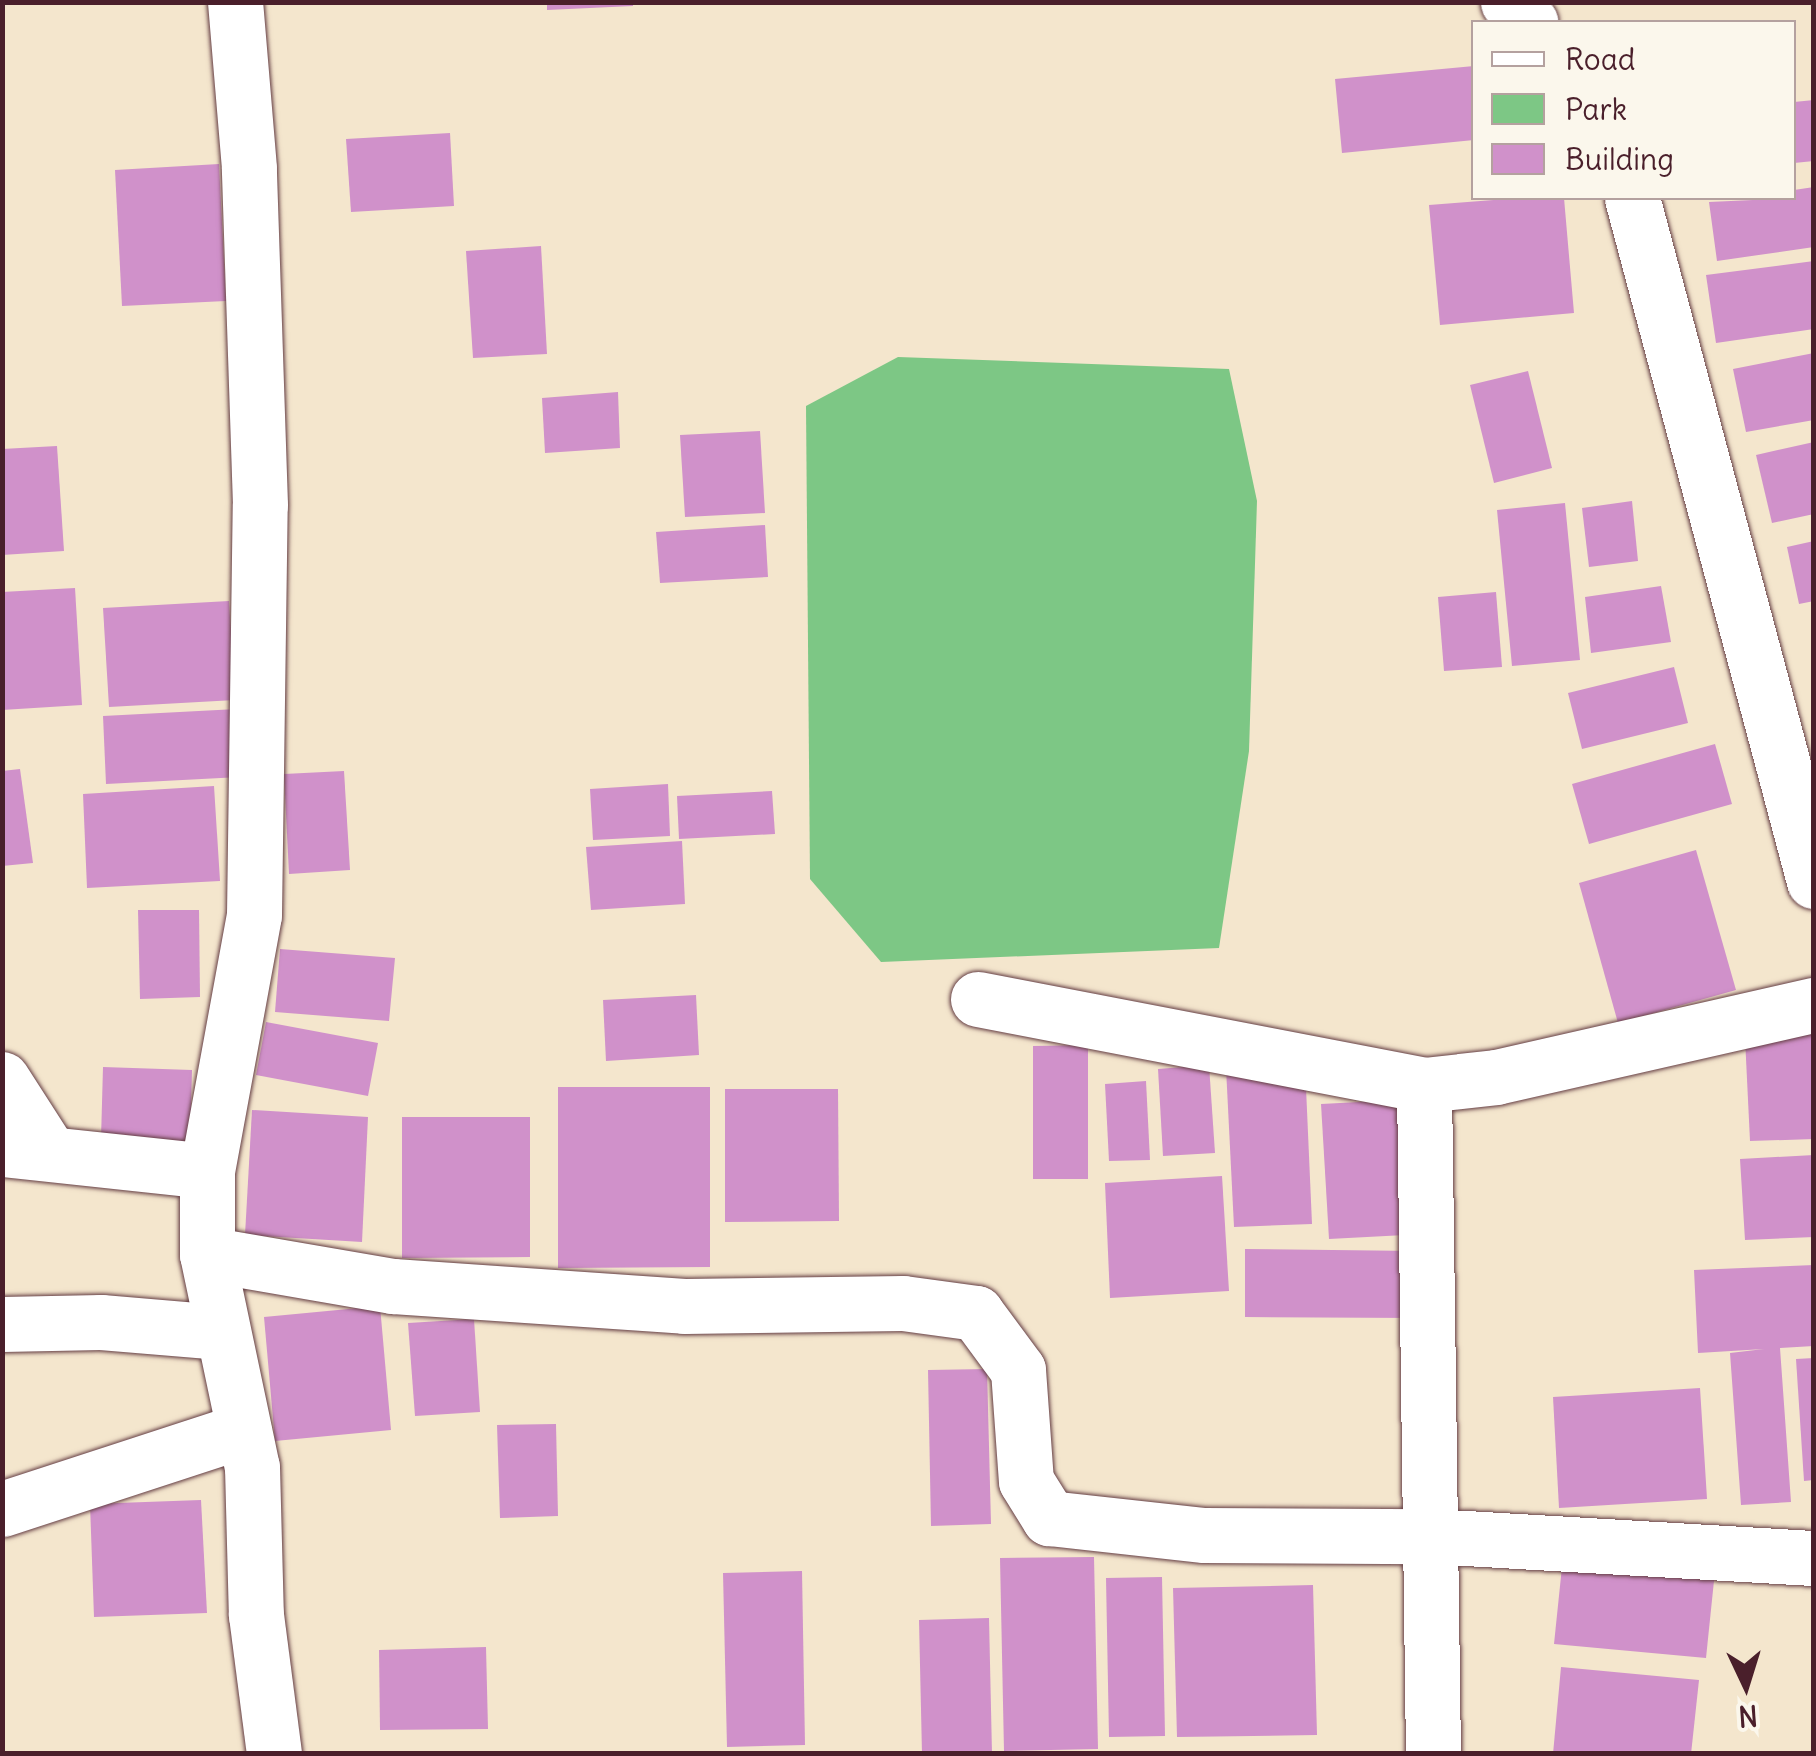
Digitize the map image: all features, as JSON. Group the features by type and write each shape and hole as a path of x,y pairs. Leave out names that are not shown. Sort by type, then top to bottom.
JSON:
{"street":[{"path":"235,2 249,168 260,505 254,914 207,1171 207,1254 219,1332 243,1430 274,1754"},
{"path":"1508,2 1528,20"},
{"path":"1633,200 1814,881"},
{"path":"978,999 1424,1085 1496,1078 1814,1005"},
{"path":"2,1079 25,1149 207,1171"},
{"path":"1424,1085 1433,1754"},
{"path":"207,1254 412,1287 684,1306 903,1303 976,1313 1018,1370 1026,1481 1049,1518 1204,1535 1431,1536 1814,1558"},
{"path":"2,1324 101,1322 219,1332"},
{"path":"2,1510 243,1430"}],"green space":[{"path":"898,357 1229,369 1257,501 1249,751 1219,948 881,962 810,879 806,406"}],"building":[{"path":"547,2 633,2 633,6 547,10"},
{"path":"1471,66 1471,140 1342,153 1335,79"},
{"path":"1814,100 1814,161 1796,163 1796,102"},
{"path":"450,133 454,206 351,212 346,139"},
{"path":"219,164 226,301 122,306 115,170"},
{"path":"1814,187 1814,247 1717,261 1709,202 1796,200 1796,190"},
{"path":"1564,200 1574,313 1440,325 1429,205"},
{"path":"541,246 547,354 473,358 466,251"},
{"path":"1814,261 1814,329 1716,343 1706,275"},
{"path":"1814,353 1814,420 1746,432 1733,369"},
{"path":"1528,371 1552,468 1494,483 1470,385"},
{"path":"618,392 620,448 545,453 542,398"},
{"path":"760,431 765,513 685,517 680,435"},
{"path":"1814,442 1814,514 1772,523 1756,455"},
{"path":"57,446 64,551 2,555 2,449"},
{"path":"1632,501 1638,561 1589,567 1582,508"},
{"path":"1565,503 1580,660 1512,666 1497,510"},
{"path":"765,525 768,577 660,583 656,532"},
{"path":"1814,541 1814,601 1799,604 1787,547"},
{"path":"1661,586 1671,642 1591,653 1585,597"},
{"path":"75,588 82,705 2,710 2,592"},
{"path":"1496,592 1502,667 1444,671 1438,597"},
{"path":"229,601 235,700 109,707 103,608"},
{"path":"1674,667 1688,723 1582,749 1568,693"},
{"path":"237,709 240,777 106,784 103,716"},
{"path":"1715,744 1732,804 1589,844 1572,784"},
{"path":"20,769 33,863 2,866 2,771"},
{"path":"344,771 350,870 289,874 284,774"},
{"path":"668,784 670,836 593,840 590,789"},
{"path":"214,786 220,881 87,888 83,794"},
{"path":"772,791 775,834 679,839 677,796"},
{"path":"682,841 685,904 591,910 586,847"},
{"path":"1696,850 1736,990 1618,1023 1579,883"},
{"path":"138,910 199,910 200,997 140,999"},
{"path":"280,949 395,958 389,1021 275,1012"},
{"path":"696,995 699,1055 606,1061 603,1000"},
{"path":"266,1022 378,1043 368,1096 256,1075"},
{"path":"1814,1034 1814,1139 1750,1141 1745,1038"},
{"path":"1088,1045 1088,1179 1033,1179 1033,1046"},
{"path":"1209,1065 1215,1153 1163,1156 1158,1069"},
{"path":"1305,1065 1312,1224 1234,1227 1226,1068"},
{"path":"103,1067 192,1070 190,1142 101,1139"},
{"path":"1146,1081 1150,1160 1109,1161 1105,1084"},
{"path":"558,1087 710,1087 710,1267 558,1268"},
{"path":"725,1089 838,1089 839,1221 725,1222"},
{"path":"1397,1100 1405,1235 1329,1239 1321,1104"},
{"path":"252,1110 368,1117 362,1242 245,1235"},
{"path":"402,1117 530,1117 530,1257 402,1258"},
{"path":"1814,1155 1814,1237 1745,1240 1740,1159"},
{"path":"1222,1176 1229,1291 1110,1298 1105,1183"},
{"path":"1245,1249 1416,1251 1416,1318 1245,1317"},
{"path":"1814,1265 1814,1346 1780,1348 1791,1502 1741,1505 1730,1353 1764,1349 1698,1353 1694,1270"},
{"path":"380,1306 391,1430 275,1441 264,1317"},
{"path":"474,1319 480,1412 415,1416 408,1323"},
{"path":"1814,1358 1814,1480 1804,1481 1796,1359"},
{"path":"987,1369 991,1524 931,1526 928,1370"},
{"path":"1700,1388 1707,1499 1559,1508 1553,1397"},
{"path":"556,1424 558,1516 500,1518 497,1425"},
{"path":"201,1500 207,1613 94,1617 90,1504"},
{"path":"1094,1557 1098,1749 1004,1751 1000,1558"},
{"path":"1563,1557 1715,1571 1706,1658 1554,1644"},
{"path":"802,1571 805,1745 727,1747 723,1573"},
{"path":"1162,1577 1165,1736 1109,1737 1106,1578"},
{"path":"1313,1585 1317,1735 1177,1737 1173,1588"},
{"path":"989,1618 992,1754 922,1754 919,1620"},
{"path":"486,1647 488,1729 380,1730 379,1650"},
{"path":"1561,1667 1699,1680 1691,1754 1553,1754"}]}
